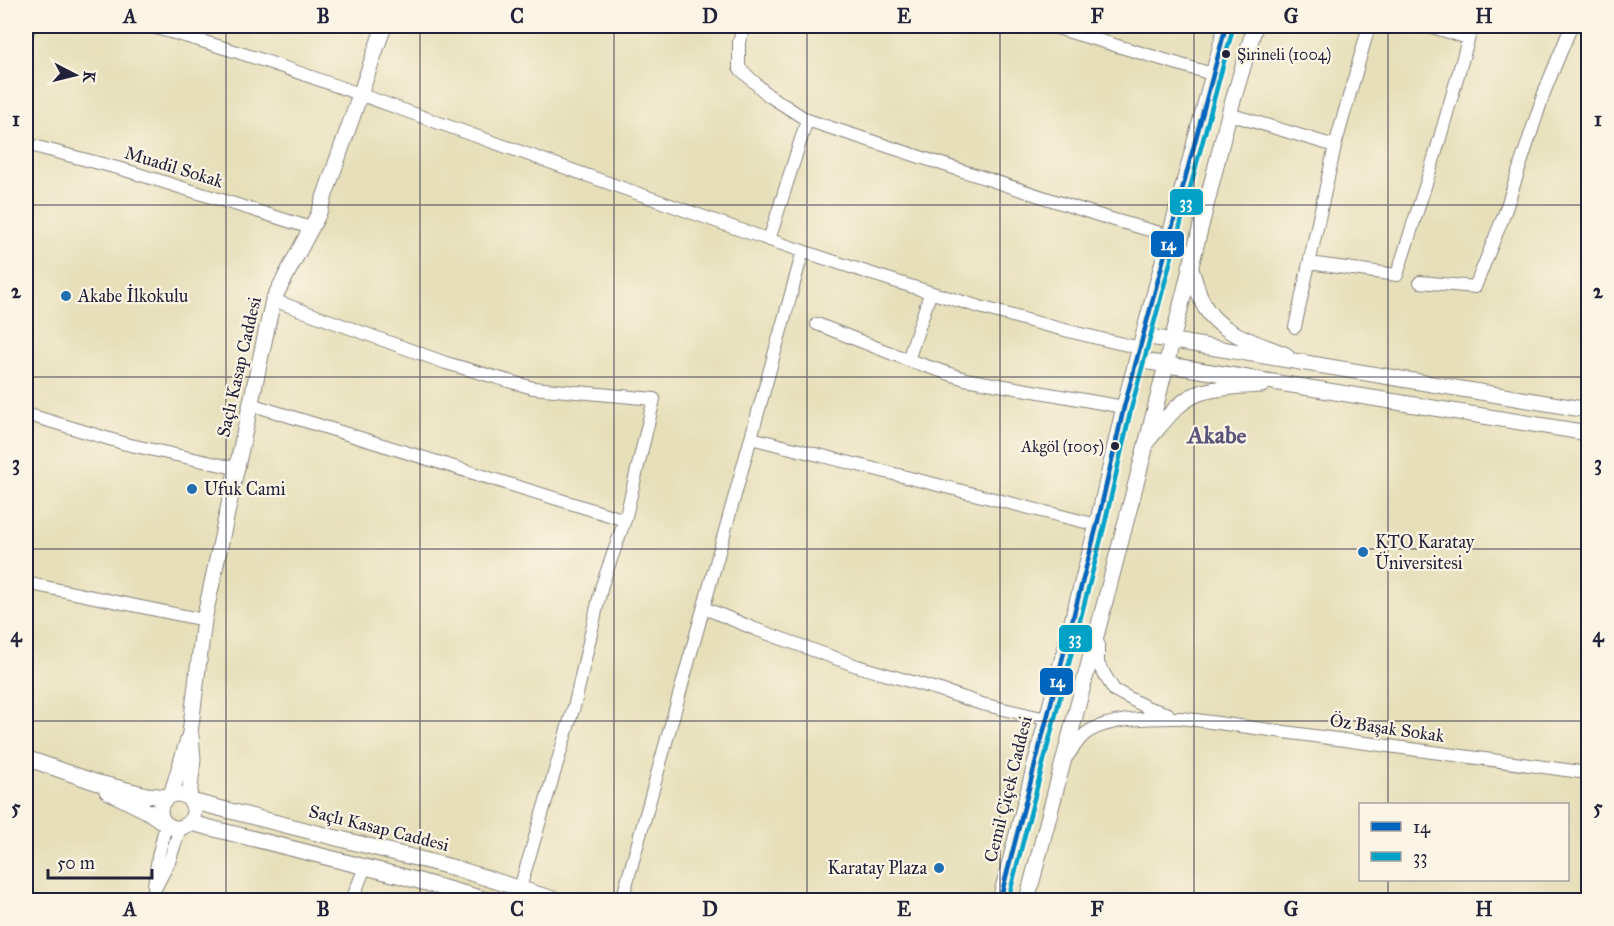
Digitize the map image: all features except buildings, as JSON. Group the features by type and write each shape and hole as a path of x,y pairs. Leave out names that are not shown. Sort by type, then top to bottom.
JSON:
{"street":[{"path":"26,40 29,26"},
{"path":"148,26 187,36 359,94 769,240 930,294 1067,332 1141,348 1167,363 1588,433"},
{"name":"Saçlı Kasap Caddesi","path":"169,796 190,733 204,620 273,300 318,215 384,26"},
{"path":"744,26 739,42 739,68 768,95 807,120 1104,217 1170,236"},
{"path":"1050,26 1212,74"},
{"name":"Cemil Çiçek Caddesi","path":"1000,900 1097,525 1124,407 1226,26"},
{"path":"1027,900 1147,441 1229,114 1255,26"},
{"path":"1295,327 1335,146 1369,26"},
{"path":"1309,263 1397,275 1435,155 1470,32 1429,26"},
{"path":"1420,282 1474,287 1504,215 1567,26"},
{"path":"1229,114 1335,146"},
{"path":"769,240 807,120"},
{"name":"Muadil Sokak","path":"26,144 125,170 311,228"},
{"path":"622,900 803,251"},
{"path":"1190,266 1203,304 1216,320 1232,333 1311,365"},
{"path":"908,360 930,294"},
{"path":"273,300 446,363 533,388 654,399 625,520 602,585 575,703 520,888"},
{"path":"817,324 908,360 965,379 1124,407"},
{"path":"1141,348 1171,342 1588,410"},
{"path":"1147,441 1174,410 1197,394 1236,386 1292,384"},
{"path":"250,404 625,520"},
{"path":"26,414 126,444 236,468"},
{"path":"751,438 1097,525"},
{"path":"26,583 204,620"},
{"path":"704,608 857,666 982,704 1046,719"},
{"path":"1098,624 1098,664 1114,690 1146,707 1181,718"},
{"path":"1063,762 1083,735 1112,722 1147,718 1181,718"},
{"name":"Öz Başak Sokak","path":"1181,718 1588,773"},
{"name":"Saçlı Kasap Caddesi","path":"190,733 193,759 190,800 443,865 556,900"},
{"path":"26,758 95,782 147,795 182,794 190,800 195,812 175,824 158,857 151,895"},
{"path":"95,782 175,824 365,867 487,900"},
{"path":"169,796 160,806 160,814 175,824"},
{"path":"352,900 365,867"}],"transit line":[{"name":"14","path":"1000,900 1097,525 1124,407 1226,26"},
{"name":"33","path":"1008,900 1104,527 1131,409 1233,28"}],"place":[{"name":"Şirineli (1004)","path":"1226,54"},
{"name":"Akabe İlkokulu","path":"66,296"},
{"name":"Akgöl (1005)","path":"1115,446"},
{"name":"Ufuk Cami","path":"192,489"},
{"name":"KTO Karatay Üniversitesi","path":"1363,552"},
{"name":"Karatay Plaza","path":"939,868"}],"district":[{"name":"Akabe","path":"1217,435"}]}
